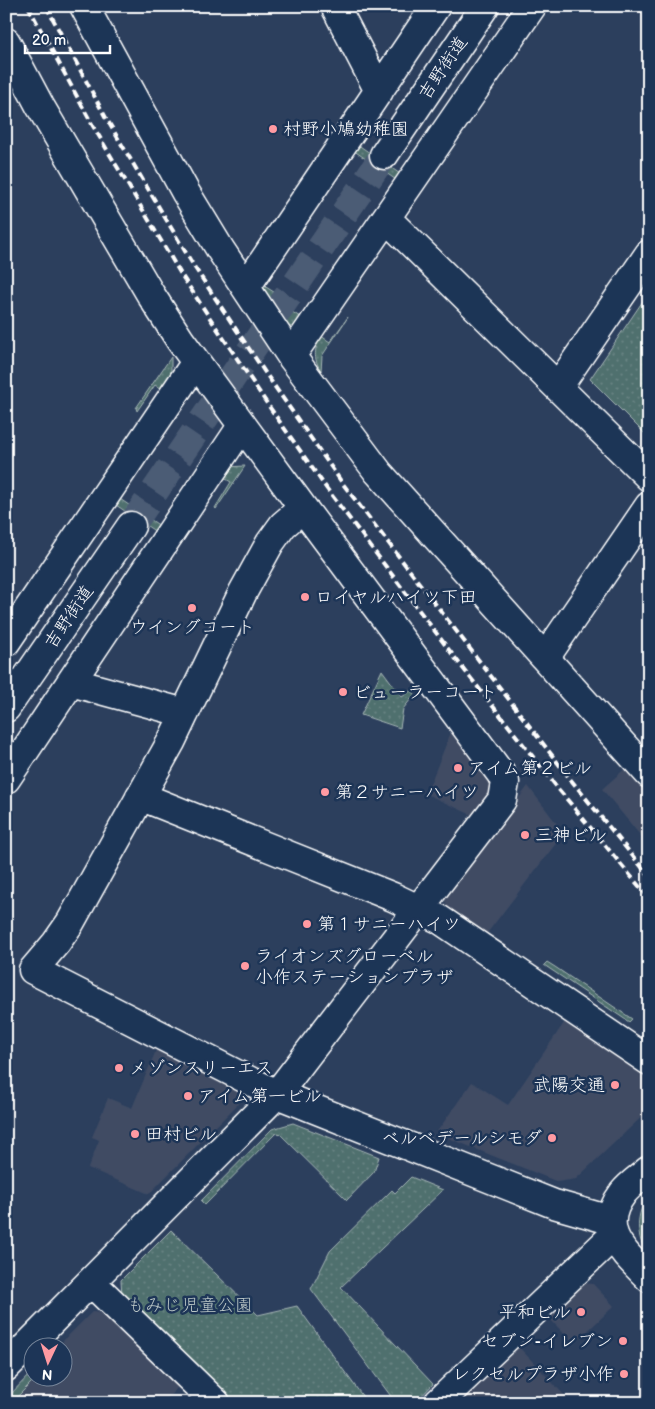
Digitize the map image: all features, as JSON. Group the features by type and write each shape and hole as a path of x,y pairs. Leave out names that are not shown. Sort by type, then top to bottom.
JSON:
{"street":[{"path":"84,6 186,193 220,249 291,356 378,472 649,774"},
{"path":"335,6 379,91"},
{"path":"246,287 436,6"},
{"name":"吉野街道","path":"384,155 485,6"},
{"path":"291,356 532,6"},
{"path":"6,42 40,106 150,295 242,426 501,774 505,782 502,800 277,1094 6,1367"},
{"path":"386,218 649,477"},
{"path":"558,387 649,254"},
{"path":"6,642 196,362"},
{"path":"6,778 242,426"},
{"path":"545,658 649,506"},
{"path":"303,508 284,525 270,543 243,592 185,713 70,922 56,944 32,970 277,1094 612,1228 630,1258 649,1278"},
{"name":"吉野街道","path":"6,708 131,526"},
{"path":"71,682 185,713"},
{"path":"140,796 419,909 438,919 649,1061"},
{"path":"438,1403 612,1228 623,1192 649,1170"},
{"path":"91,1282 216,1403"}],"shaded area":[{"name":"アイム第２ビル","path":"453,727 492,778 492,792 474,816 426,794"},
{"path":"628,766 649,789 649,846 602,789"},
{"path":"528,786 564,833 485,936 447,910 444,897"},
{"path":"566,1020 649,1076 649,1110 576,1179 558,1182 436,1133 472,1082 508,1105"},
{"path":"157,1048 238,1089 240,1102 149,1194 88,1168 99,1140 92,1137 108,1098 132,1108"},
{"name":"平和ビル","path":"582,1283 593,1284 614,1306 574,1344 547,1316"},
{"path":"92,1312 104,1313 179,1386 163,1403 6,1403 6,1399 22,1382 22,1386 72,1386 72,1336 68,1336"},
{"path":"517,1345 566,1397 560,1403 456,1403"}],"green space":[{"path":"354,142 406,178 402,184 350,148"},
{"path":"261,284 282,297 278,303 308,322 299,328 287,325"},
{"path":"649,292 649,438 590,379"},
{"path":"348,317 322,356 321,371 315,354 321,336 330,342"},
{"path":"171,357 171,381 164,391 155,385 137,411 136,408"},
{"path":"245,466 216,509 231,482 221,476 227,467"},
{"path":"114,495 166,530 162,536 110,501"},
{"path":"382,670 402,697 412,690 415,694 403,709 400,728 361,715"},
{"path":"547,962 632,1019 629,1022 544,965"},
{"path":"293,1123 379,1157 374,1172 347,1200 279,1133 275,1134 205,1205 201,1201 272,1129"},
{"path":"411,1177 443,1190 341,1287 433,1384 415,1403 400,1403 393,1399 311,1289 330,1251 392,1190 395,1193"},
{"path":"649,1195 647,1230 649,1256 641,1241 638,1226 641,1210"},
{"name":"もみじ児童公園","path":"171,1230 258,1315 297,1306 363,1397 365,1403 232,1403 122,1295 121,1280"},
{"path":"22,1382 22,1386 28,1386 11,1403 6,1403 6,1399"}],"tunnel":[{"path":"131,526 384,155"}],"railway":[{"path":"28,6 93,126 182,276 268,405 327,489 462,667 560,791 649,898"},
{"path":"46,6 106,118 195,268 266,374 343,484 571,780 649,876"}],"place":[{"name":"村野小鳩幼稚園","path":"273,129"},
{"name":"ロイヤルハイツ下田","path":"305,597"},
{"name":"ウイングコート","path":"192,608"},
{"name":"ビューラーコート","path":"343,692"},
{"name":"アイム第２ビル","path":"458,768"},
{"name":"第２サニーハイツ","path":"325,792"},
{"name":"三神ビル","path":"525,835"},
{"name":"第１サニーハイツ","path":"307,924"},
{"name":"ライオンズグローベル 小作ステーションプラザ","path":"245,966"},
{"name":"メゾンスリーエス","path":"119,1068"},
{"name":"武陽交通","path":"615,1085"},
{"name":"アイム第一ビル","path":"188,1096"},
{"name":"田村ビル","path":"135,1134"},
{"name":"ベルベデールシモダ","path":"552,1138"},
{"name":"平和ビル","path":"581,1312"},
{"name":"セブン-イレブン","path":"623,1341"},
{"name":"レクセルプラザ小作","path":"624,1374"}]}
